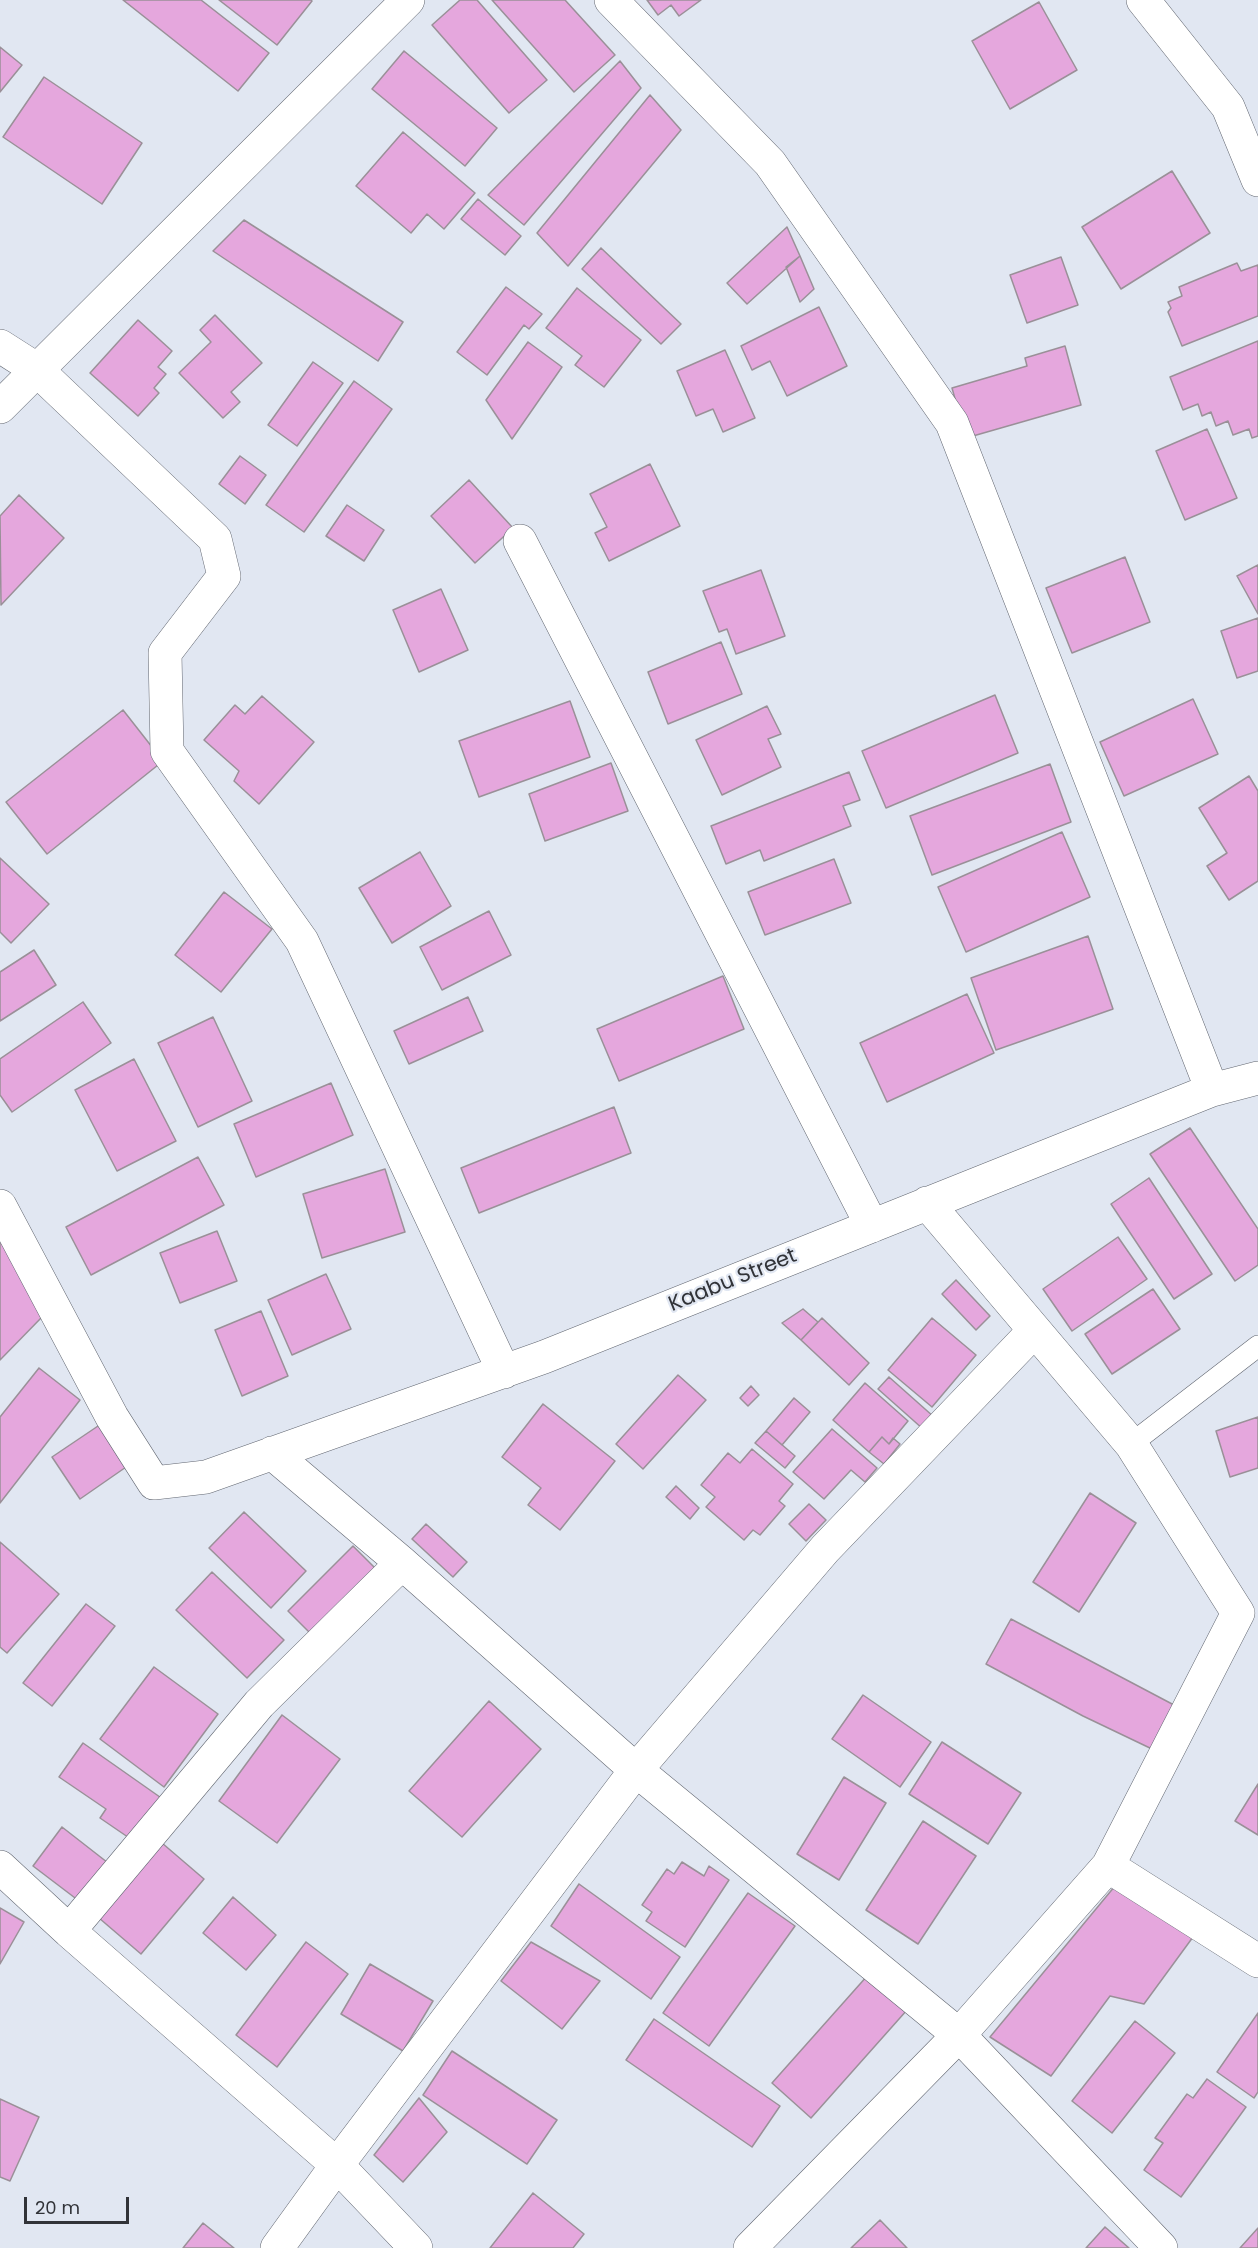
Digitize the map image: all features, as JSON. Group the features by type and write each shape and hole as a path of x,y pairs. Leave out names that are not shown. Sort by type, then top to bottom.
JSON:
{"street":[{"path":"0,406 408,0"},
{"path":"611,0 770,163 951,423 1212,1090"},
{"path":"1143,0 1228,107 1258,180"},
{"path":"0,346 36,369 215,539 224,576 165,653 168,751 302,941 504,1372"},
{"path":"520,541 872,1226"},
{"name":"Kaabu Street","path":"0,1206 112,1417 154,1483 206,1477 504,1372 1212,1090 1258,1078"},
{"path":"750,2248 959,2035 1108,1866 1248,1610 1131,1444 927,1203"},
{"path":"277,2248 337,2165 636,1770 825,1549 1034,1331"},
{"path":"272,1453 402,1563 636,1770 959,2035 1161,2248"},
{"path":"69,1931 259,1704 402,1563"},
{"path":"1108,1866 1258,1962"},
{"path":"0,1867 69,1931 337,2165 416,2248"}],"lane":[{"path":"1131,1444 1258,1346"}],"building":[{"path":"123,0 201,0 269,53 238,91"},
{"path":"219,0 311,0 312,1 277,45"},
{"path":"460,0 477,0 547,80 509,113 432,25"},
{"path":"492,0 565,0 615,55 574,92"},
{"path":"647,0 701,0 679,16 671,5 658,15"},
{"path":"1039,2 1077,70 1010,109 972,41"},
{"path":"0,47 22,65 0,92"},
{"path":"404,51 497,128 465,166 372,89"},
{"path":"620,61 641,88 524,225 488,195"},
{"path":"44,77 142,143 102,204 3,137"},
{"path":"650,95 681,130 568,266 537,233"},
{"path":"403,132 475,193 444,229 427,214 411,233 356,186"},
{"path":"1172,171 1210,233 1121,289 1082,227"},
{"path":"478,199 521,236 505,255 461,219"},
{"path":"244,220 403,322 378,361 213,251"},
{"path":"787,227 800,256 747,304 727,283"},
{"path":"601,248 681,324 661,344 582,269"},
{"path":"800,256 814,289 800,302 786,267"},
{"path":"1061,257 1078,305 1027,323 1010,275"},
{"path":"1237,263 1241,271 1258,265 1258,316 1182,346 1168,312 1171,308 1168,302 1182,296 1179,287"},
{"path":"506,287 542,314 529,329 524,325 487,375 457,352"},
{"path":"577,288 641,340 604,387 575,365 582,356 546,328"},
{"path":"819,307 847,366 787,396 770,361 752,370 741,346"},
{"path":"215,315 262,363 231,392 240,402 223,418 179,373 211,342 200,330"},
{"path":"138,320 172,351 158,367 166,374 154,388 159,393 138,416 90,373"},
{"path":"1258,341 1258,436 1252,438 1249,429 1233,435 1228,421 1216,426 1211,412 1202,416 1198,404 1183,410 1170,377"},
{"path":"528,342 562,367 512,439 486,400"},
{"path":"1065,346 1081,405 966,438 952,388 1027,366 1025,358"},
{"path":"725,350 755,418 723,432 713,409 696,416 677,371"},
{"path":"313,362 343,383 297,446 268,425"},
{"path":"354,381 392,409 304,532 266,505"},
{"path":"1207,429 1237,498 1185,520 1156,451"},
{"path":"240,456 266,475 245,504 219,484"},
{"path":"650,464 680,526 609,561 595,533 607,527 590,494"},
{"path":"469,480 513,528 475,563 431,516"},
{"path":"19,495 64,538 1,605 0,516"},
{"path":"347,505 384,530 364,561 326,536"},
{"path":"1125,557 1150,622 1072,653 1046,588"},
{"path":"1258,565 1258,614 1237,576"},
{"path":"761,570 785,636 736,654 727,629 719,632 703,591"},
{"path":"441,589 468,650 419,672 393,610"},
{"path":"1258,618 1258,671 1237,678 1221,631"},
{"path":"721,642 742,694 668,724 648,672"},
{"path":"995,695 1018,753 886,808 862,751"},
{"path":"262,696 314,742 259,804 234,781 239,771 204,740 235,705 245,714"},
{"path":"1193,699 1218,754 1124,796 1100,742"},
{"path":"570,701 590,757 479,797 459,741"},
{"path":"767,706 781,734 768,739 781,767 722,795 696,740"},
{"path":"123,710 163,761 47,854 6,802"},
{"path":"611,763 628,811 545,841 529,794"},
{"path":"1050,764 1071,822 932,875 910,816"},
{"path":"849,772 860,800 843,806 851,826 764,861 760,850 726,864 711,826"},
{"path":"1249,776 1258,791 1258,881 1229,900 1207,866 1227,853 1199,808"},
{"path":"1062,832 1090,897 966,952 938,887"},
{"path":"420,852 451,906 392,943 359,888"},
{"path":"0,858 49,904 11,943 0,932"},
{"path":"834,859 851,903 765,935 748,892"},
{"path":"224,892 272,929 221,992 175,955"},
{"path":"489,911 511,955 442,990 420,947"},
{"path":"1088,936 1113,1009 996,1050 971,978"},
{"path":"34,950 56,985 0,1021 0,972"},
{"path":"723,976 744,1029 619,1081 597,1029"},
{"path":"967,994 994,1053 887,1102 860,1043"},
{"path":"468,997 483,1031 409,1064 394,1031"},
{"path":"83,1002 111,1043 12,1112 0,1095 0,1059"},
{"path":"213,1017 252,1101 198,1127 158,1043"},
{"path":"134,1059 176,1141 117,1171 75,1090"},
{"path":"331,1083 353,1135 256,1177 234,1124"},
{"path":"614,1107 631,1153 479,1213 461,1168"},
{"path":"1190,1128 1258,1229 1258,1265 1235,1281 1150,1154"},
{"path":"198,1157 224,1205 91,1275 66,1227"},
{"path":"385,1169 405,1232 322,1258 303,1194"},
{"path":"1149,1178 1212,1274 1174,1299 1111,1204"},
{"path":"217,1231 237,1281 180,1303 160,1253"},
{"path":"0,1233 42,1317 0,1360"},
{"path":"1118,1237 1147,1279 1072,1331 1043,1289"},
{"path":"326,1274 351,1329 292,1355 268,1300"},
{"path":"956,1280 990,1316 976,1330 942,1294"},
{"path":"1153,1289 1180,1329 1112,1374 1085,1334"},
{"path":"803,1309 818,1322 801,1340 782,1323"},
{"path":"261,1311 288,1376 242,1396 215,1330"},
{"path":"822,1318 869,1363 849,1385 801,1340"},
{"path":"932,1318 976,1355 932,1407 888,1370"},
{"path":"39,1368 80,1400 0,1503 0,1417"},
{"path":"678,1375 706,1400 643,1469 616,1444"},
{"path":"889,1377 934,1417 923,1429 878,1389"},
{"path":"865,1383 908,1421 889,1444 882,1437 869,1452 833,1420"},
{"path":"751,1386 759,1395 748,1406 740,1398"},
{"path":"794,1398 810,1412 782,1445 766,1431"},
{"path":"543,1404 615,1461 560,1530 528,1505 541,1488 502,1457"},
{"path":"1258,1417 1258,1468 1230,1477 1216,1431"},
{"path":"101,1424 129,1465 80,1499 52,1457"},
{"path":"832,1429 877,1468 865,1482 851,1470 824,1499 793,1472"},
{"path":"766,1431 795,1456 785,1468 755,1443"},
{"path":"882,1437 889,1444 893,1438 900,1444 884,1464 869,1452"},
{"path":"752,1449 793,1484 779,1501 785,1506 760,1535 753,1530 744,1540 706,1507 715,1497 701,1485 728,1453 740,1463"},
{"path":"676,1486 699,1508 690,1519 666,1497"},
{"path":"1090,1493 1136,1523 1079,1612 1033,1582"},
{"path":"809,1504 826,1520 806,1541 789,1524"},
{"path":"244,1512 306,1571 271,1608 209,1548"},
{"path":"426,1524 467,1562 453,1577 412,1539"},
{"path":"0,1542 59,1594 7,1653 0,1647"},
{"path":"353,1546 377,1570 312,1635 288,1611"},
{"path":"212,1572 284,1640 247,1678 176,1610"},
{"path":"86,1604 115,1626 52,1706 23,1683"},
{"path":"1011,1619 1174,1705 1152,1749 1083,1716 986,1664"},
{"path":"154,1667 218,1714 164,1787 100,1739"},
{"path":"863,1695 931,1742 900,1787 832,1739"},
{"path":"489,1701 541,1749 462,1837 409,1791"},
{"path":"282,1715 340,1759 277,1843 219,1801"},
{"path":"942,1742 1021,1793 988,1844 909,1794"},
{"path":"83,1743 167,1802 138,1844 100,1818 106,1809 59,1777"},
{"path":"844,1777 886,1803 839,1880 797,1854"},
{"path":"1258,1784 1258,1835 1235,1821"},
{"path":"923,1821 976,1856 918,1944 866,1910"},
{"path":"62,1827 112,1866 83,1904 33,1866"},
{"path":"162,1843 204,1879 141,1954 99,1918"},
{"path":"682,1862 704,1876 709,1866 729,1880 685,1947 646,1921 652,1912 642,1905 667,1869 674,1874"},
{"path":"579,1884 680,1957 651,1999 551,1926"},
{"path":"1115,1886 1193,1937 1144,2004 1110,1996 1051,2076 990,2037"},
{"path":"748,1893 795,1926 709,2046 663,2013"},
{"path":"233,1897 276,1935 246,1970 203,1933"},
{"path":"0,1908 24,1922 0,1964"},
{"path":"306,1942 348,1974 277,2067 236,2035"},
{"path":"531,1942 600,1981 562,2029 501,1981"},
{"path":"370,1964 433,2001 403,2051 341,2014"},
{"path":"868,1975 907,2010 811,2118 772,2083"},
{"path":"1258,2013 1258,2092 1254,2098 1217,2072"},
{"path":"654,2019 780,2106 752,2147 626,2060"},
{"path":"1135,2021 1175,2053 1112,2133 1072,2101"},
{"path":"452,2051 557,2120 527,2164 423,2095"},
{"path":"1207,2079 1246,2107 1181,2197 1144,2170 1163,2143 1155,2138 1187,2094 1193,2098"},
{"path":"419,2098 447,2132 403,2182 374,2155"},
{"path":"0,2099 39,2117 10,2181 0,2177"},
{"path":"533,2193 584,2234 573,2248 490,2248"},
{"path":"880,2220 907,2248 851,2248"},
{"path":"203,2223 234,2248 183,2248"},
{"path":"1105,2227 1129,2248 1086,2248"},
{"path":"1258,2228 1258,2248 1240,2248"}]}
